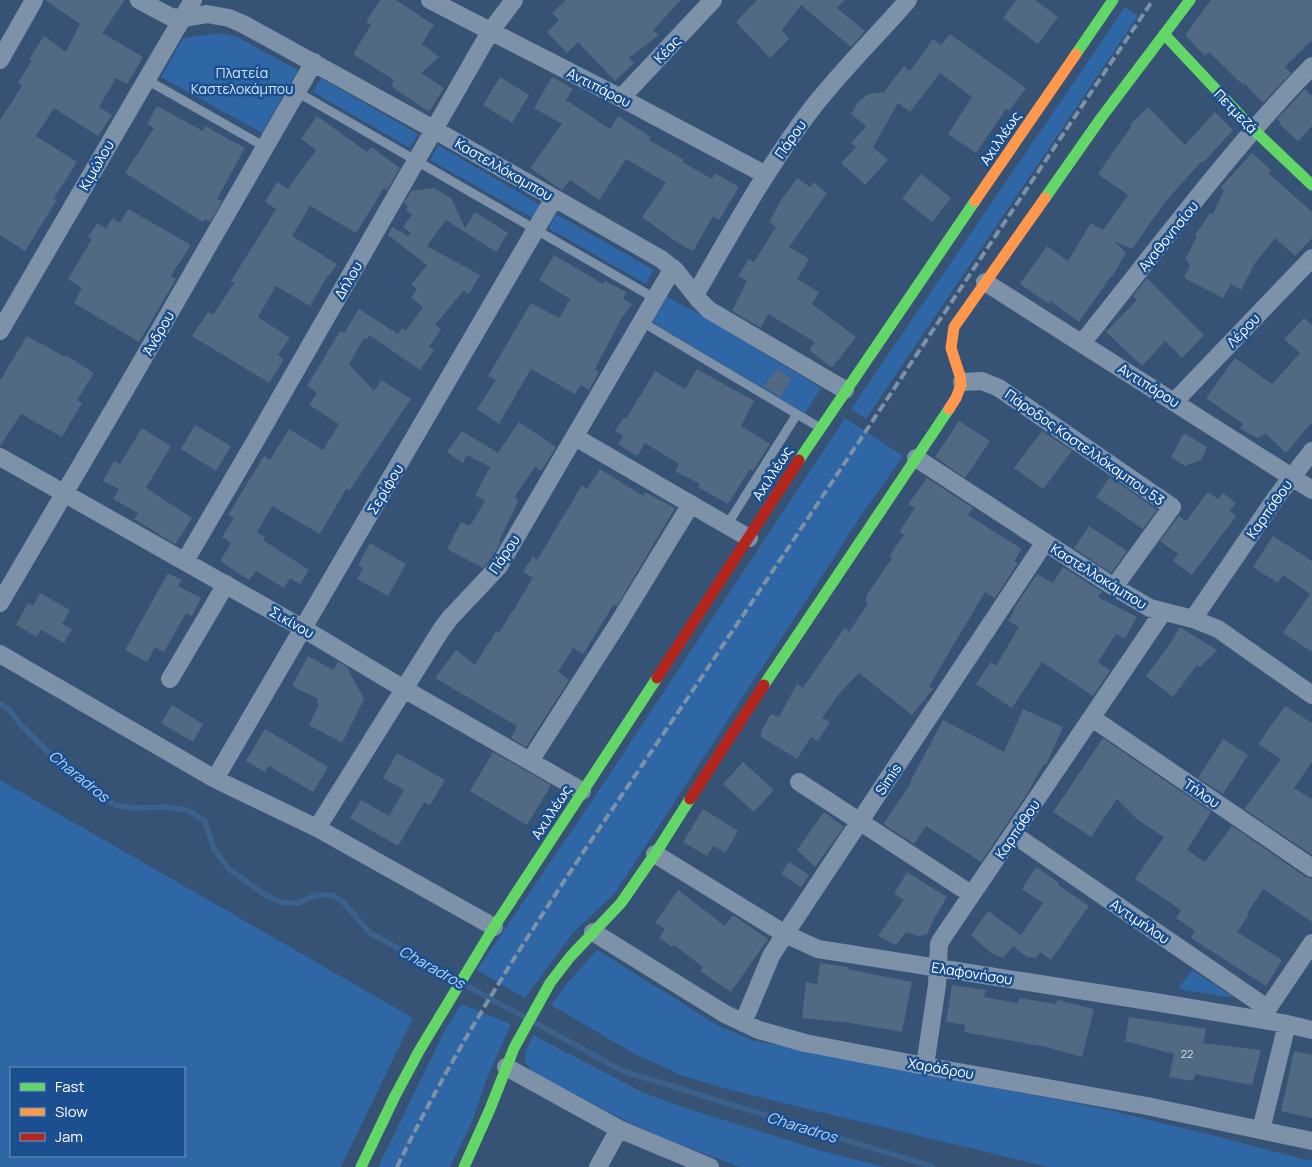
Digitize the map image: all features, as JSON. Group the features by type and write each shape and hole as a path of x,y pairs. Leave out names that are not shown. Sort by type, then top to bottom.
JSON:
{"street":[{"path":"0,60 34,0"},
{"name":"Καστελλόκαμπου","path":"139,0 171,17 183,18 205,7 314,62 661,259 673,268 709,310 845,390"},
{"name":"Κιμώλου","path":"0,331 193,0"},
{"name":"Αντιπάρου","path":"430,0 621,98 766,176"},
{"name":"Δήλου","path":"185,561 490,32 514,0"},
{"name":"Κέας","path":"621,98 712,0"},
{"name":"Πάρου","path":"695,295 766,176 802,123 851,61 908,0"},
{"path":"464,1167 490,1109 506,1067 536,1006 561,968 620,903 655,854 725,742 956,398 962,382 960,371 951,354 950,340 954,327 1101,118 1190,0"},
{"name":"Αχιλλέως","path":"361,1167 395,1096 467,969 820,427 1107,2"},
{"name":"Πετμεζά","path":"1164,34 1254,130 1312,185"},
{"name":"Άνδρου","path":"0,603 314,62"},
{"name":"Αγαθονησίου","path":"1082,343 1254,130 1312,66"},
{"name":"Σερίφου","path":"215,779 554,198"},
{"name":"Λέρου","path":"1175,401 1312,258"},
{"name":"Πάρου","path":"317,828 450,618 499,566 673,268"},
{"name":"Αντιπάρου","path":"985,282 1175,401 1312,490"},
{"name":"Πάροδος Καστελλόκαμπου 53","path":"962,382 982,380 999,388 1172,507 1114,587"},
{"path":"575,438 749,538"},
{"name":"Καρπάθου","path":"1193,618 1312,451"},
{"name":"Σικίνου","path":"0,457 226,584 582,791"},
{"name":"Καστελλοκάμπου","path":"916,458 1114,587 1150,608 1193,618 1218,629 1309,687"},
{"path":"530,761 619,622 691,504"},
{"name":"Simis","path":"744,1023 771,956 1045,542"},
{"path":"170,679 226,584"},
{"name":"Καρπάθου","path":"925,1066 936,998 939,944 941,940 1163,612"},
{"path":"0,654 215,779 317,828 494,927"},
{"name":"Τήλου","path":"1092,718 1312,868"},
{"path":"799,782 972,894"},
{"name":"Αντιμήλου","path":"1013,834 1264,1013"},
{"name":"Ελαφονήσου","path":"655,854 785,934 818,949 1264,1013 1288,1024 1312,1030"},
{"name":"Χαράδρου","path":"593,932 708,1004 759,1030 805,1042 925,1066 1101,1097 1312,1141"},
{"path":"1264,1013 1312,943"},
{"path":"1261,1130 1288,1024"},
{"path":"506,1067 619,1129 710,1167"},
{"path":"598,1167 619,1129"}],"lane":[{"path":"147,80 265,147"},
{"path":"297,92 656,298"},
{"path":"642,322 820,427"},
{"path":"727,525 797,414"}],"green space":[{"path":"1125,7 1138,16 866,419 851,409"},
{"name":"Πλατεία Καστελοκάμπου","path":"221,33 237,37 298,70 262,133 161,77 183,38"},
{"path":"321,78 418,134 410,148 313,92"},
{"path":"438,145 542,206 534,219 430,160"},
{"path":"556,214 654,270 646,284 548,228"},
{"path":"667,297 694,311 821,388 805,413 652,322"},
{"path":"845,418 903,456 859,519 615,893 573,933 525,998 477,970 587,808"},
{"path":"0,780 413,1018 341,1167 0,1167"},
{"path":"597,950 719,1026 752,1040 1100,1108 1312,1160 1312,1167 1048,1167 730,1090 681,1075 633,1053 551,1005 564,987"},
{"path":"1192,970 1235,998 1178,989"},
{"path":"461,1004 511,1024 487,1078 472,1122 450,1167 378,1167 445,1030"},
{"path":"533,1035 644,1093 822,1151 885,1167 740,1167 673,1142 630,1123 536,1074 530,1069 525,1060 526,1051"}],"building":[{"path":"45,0 125,0 102,33 143,57 127,84 116,78 99,107 112,115 98,136 54,108 36,136 77,162 54,198 57,200 25,251 0,235 0,120 22,86 18,83 32,60 29,59 44,36 66,52 80,24"},
{"path":"380,0 396,0 434,25 422,44 439,57 421,73 444,88 429,112 391,86 394,80 353,54 371,25 366,22"},
{"path":"566,0 681,0 653,30 659,35 629,58 634,63 615,81 578,42 567,53 547,32 559,20 552,13"},
{"path":"757,0 845,0 837,8 865,31 851,47 801,5 782,30 789,39 770,58 736,22"},
{"path":"1016,0 1035,0 1058,17 1038,44 1003,18"},
{"path":"1211,0 1312,0 1312,40 1285,67 1291,73 1263,103 1209,52 1205,56 1185,35"},
{"path":"950,34 1026,88 1009,111 1006,109 976,153 948,134 972,97 940,73 910,112 898,103 873,147 888,160 865,185 841,163 856,147 851,143 866,126 851,114 859,101 868,94 884,92 904,66 910,71 933,39 941,45"},
{"path":"500,77 529,95 512,123 483,105"},
{"path":"552,77 573,89 566,100 610,129 618,116 651,137 649,140 684,160 682,162 712,179 715,173 739,187 719,220 713,216 693,251 678,243 642,217 666,183 626,159 599,200 570,180 562,190 530,168 562,124 534,108"},
{"path":"1305,89 1312,96 1312,126 1298,141 1279,124 1281,123 1277,119"},
{"path":"157,106 203,131 205,126 245,148 217,199 222,201 210,222 205,219 203,222 125,173 154,128 147,124"},
{"path":"1148,107 1185,145 1215,112 1233,130 1165,202 1132,249 1114,241 1126,253 1112,277 1079,322 1050,301 1049,304 1020,284 1047,246 1068,261 1091,223 1103,230 1128,195 1098,174 1131,127 1130,125"},
{"path":"317,116 367,152 371,147 400,168 387,190 384,188 356,233 310,206 292,236 337,264 328,275 310,306 276,286 258,317 290,338 278,355 284,359 269,383 192,336 208,312 213,315 234,283 231,281 276,209 265,202 277,182 288,189 316,150 301,139"},
{"path":"1252,153 1271,170 1268,173 1312,212 1312,238 1295,256 1275,238 1255,263 1241,290 1231,284 1223,298 1184,278 1190,265 1185,259 1197,237 1195,235 1210,213 1213,214 1224,190 1221,187"},
{"path":"921,174 951,198 932,222 902,198"},
{"path":"797,178 810,187 813,182 827,193 789,247 809,259 797,279 819,292 812,304 856,337 832,368 809,350 815,342 768,314 761,328 732,311 747,281 738,276 749,259 754,262 776,227 769,222"},
{"path":"434,188 451,198 465,228 475,212 508,233 496,252 446,220 427,246 480,275 469,294 463,291 435,325 441,329 429,347 434,350 420,370 369,335 367,340 364,338 349,364 374,391 381,380 411,399 349,491 346,489 320,534 272,506 257,532 265,537 263,540 309,570 300,584 290,578 284,588 256,571 249,580 220,561 231,543 222,537 234,518 228,515 264,456 270,460 289,429 323,450 339,424 309,405 317,393 307,386 340,331 344,333 359,309 398,334 402,328 406,331 423,307 411,298 417,289 411,285 427,265 388,235 392,227 408,236 411,233 403,227 412,215 406,210 408,206 404,203 411,191"},
{"path":"128,209 191,245 171,276 176,279 139,342 74,303 82,288 68,279 92,239 88,237 97,223 106,229 112,218 120,223"},
{"path":"554,255 603,284 605,281 626,292 623,299 632,304 621,319 595,369 599,372 589,390 581,385 575,394 531,369 499,424 477,409 496,380 488,376 531,303 559,318 570,299 539,280"},
{"path":"1147,278 1204,335 1182,358 1165,341 1142,366 1106,332 1137,300 1133,296"},
{"path":"1304,318 1312,325 1312,422 1286,453 1266,434 1257,438 1240,428 1243,424 1206,398 1235,358 1272,384 1300,353 1284,339"},
{"path":"27,336 65,357 66,355 94,373 77,400 82,403 62,437 21,414 0,446 0,380"},
{"path":"777,368 792,379 780,397 764,386"},
{"path":"697,369 754,401 741,426 770,444 753,471 750,469 728,504 698,487 700,484 675,471 679,464 645,443 637,456 618,444 623,436 615,431 624,417 626,419 655,371 685,389"},
{"path":"959,421 990,441 965,478 935,457"},
{"path":"519,422 556,447 541,471 535,467 515,496 518,502 499,541 501,542 483,568 447,549 461,522 470,526 485,501 475,495 490,467 467,455 463,463 447,452 462,431 498,453"},
{"path":"195,425 231,446 216,471 181,449"},
{"path":"142,428 171,446 146,488 192,518 175,544 134,519 138,513 113,499 119,489 103,481 114,461 120,464"},
{"path":"1042,431 1072,451 1043,489 1014,468"},
{"path":"1184,433 1207,447 1201,460 1185,466 1171,457"},
{"path":"600,469 643,496 645,492 675,508 617,606 614,604 583,654 573,648 558,672 569,680 526,747 511,738 517,726 435,678 456,650 475,665 496,631 499,633 533,578 523,572 533,556 537,560 582,485 587,489"},
{"path":"1110,477 1157,510 1143,529 1096,497"},
{"path":"927,478 973,508 968,515 1022,549 1014,561 1018,563 995,598 985,592 929,686 933,689 912,715 859,673 839,694 822,718 830,722 818,741 811,737 797,759 761,737 761,731 771,714 779,717 797,684 803,688 845,627 849,632 868,603 866,602 866,596 892,558 889,556 904,535 899,532 915,508 908,504"},
{"path":"1208,492 1218,499 1223,493 1236,503 1230,511 1236,516 1192,575 1173,561 1178,554 1160,541 1179,516 1186,521"},
{"path":"1089,526 1127,551 1111,573 1074,548"},
{"path":"1273,536 1312,561 1312,652 1283,633 1310,594 1283,575 1278,583 1253,567"},
{"path":"370,543 406,564 388,596 357,579 363,568 358,565"},
{"path":"1063,567 1102,592 1098,597 1137,617 1125,639 1116,634 1098,662 1110,671 1093,696 1042,662 1012,708 976,684 991,662 996,666 1019,627 1008,621 1013,610 1037,574 1053,583"},
{"path":"168,573 182,580 178,586 201,598 192,616 186,613 164,652 155,647 147,662 125,650"},
{"path":"40,593 70,610 62,624 72,629 64,643 41,630 37,637 16,625 28,603 33,606"},
{"path":"1180,627 1217,650 1200,667 1197,665 1173,697 1146,676 1168,647"},
{"path":"308,656 333,670 338,662 347,667 364,699 342,743 309,725 319,704 316,703 318,699 292,686"},
{"path":"172,705 203,724 193,742 161,723"},
{"path":"1285,706 1312,723 1312,762 1294,788 1312,799 1312,855 1244,809 1281,759 1258,744"},
{"path":"1023,709 1063,727 1046,765 1044,764 1025,797 981,862 926,826 914,844 883,824 911,783 943,720 1004,752"},
{"path":"265,729 328,767 313,792 269,766 265,772 246,761"},
{"path":"1103,738 1211,812 1187,850 1205,862 1232,826 1306,877 1312,879 1312,922 1263,889 1237,932 1282,960 1266,986 1191,938 1195,931 1176,918 1181,910 1135,879 1164,837 1138,820 1117,799 1091,837 1053,812"},
{"path":"1223,739 1248,755 1223,794 1198,778"},
{"path":"493,752 551,785 527,825 470,791"},
{"path":"397,753 445,780 430,805 424,802 398,846 350,818 361,800 389,816 404,790 383,778"},
{"path":"743,762 774,790 754,812 723,784"},
{"path":"703,809 738,831 725,853 714,846 707,856 683,842"},
{"path":"824,812 844,827 815,867 797,850"},
{"path":"789,862 809,875 801,887 781,874"},
{"path":"1036,867 1089,906 1051,960 1040,952 1036,958 1027,957 1013,946 1003,958 991,953 971,935 988,911 1021,935 1043,903 1022,889"},
{"path":"907,872 947,897 927,934 918,936 906,932 896,945 878,936 904,900 894,894"},
{"path":"678,890 725,926 733,915 768,939 731,992 700,971 703,967 674,945 672,947 659,938 665,929 655,923"},
{"path":"820,963 848,967 847,969 912,982 902,1032 851,1023 802,1018 806,982 817,984"},
{"path":"952,985 986,990 984,997 1018,1003 1019,998 1056,1004 1057,1000 1094,1009 1082,1057 1046,1047 964,1032 965,1025 946,1022"},
{"path":"1129,1017 1206,1029 1203,1043 1261,1050 1252,1085 1195,1074 1193,1081 1169,1077 1174,1054 1125,1041"},
{"path":"1294,1051 1312,1055 1312,1118 1281,1111"}],"waterway":[{"name":"Charadros","path":"0,704 9,709 21,725 55,759 115,805 135,808 167,807 187,810 205,821 214,849 229,869 264,894 283,903 298,903 316,895 332,895 343,902 370,933 454,979"},
{"name":"Charadros","path":"467,986 524,1017"},
{"name":"Charadros","path":"535,1023 623,1071 933,1167"}],"railway":[{"path":"397,1167 467,1036 545,910 1153,0"}],"traffic: fast":[{"path":"1076,54 1113,0"},
{"path":"1045,198 1101,118 1190,0"},
{"path":"1164,34 1254,130 1312,185"},
{"path":"799,460 975,201"},
{"path":"764,685 949,409"},
{"path":"361,1167 419,1051 494,927 657,678"},
{"path":"464,1167 490,1109 514,1048 550,983 570,957 621,903 690,799"}],"traffic: slow":[{"path":"975,201 1076,54"},
{"path":"949,409 961,385 951,348 954,327 1045,198"}],"traffic: jam":[{"path":"657,678 799,460"},
{"path":"690,799 764,685"}]}
